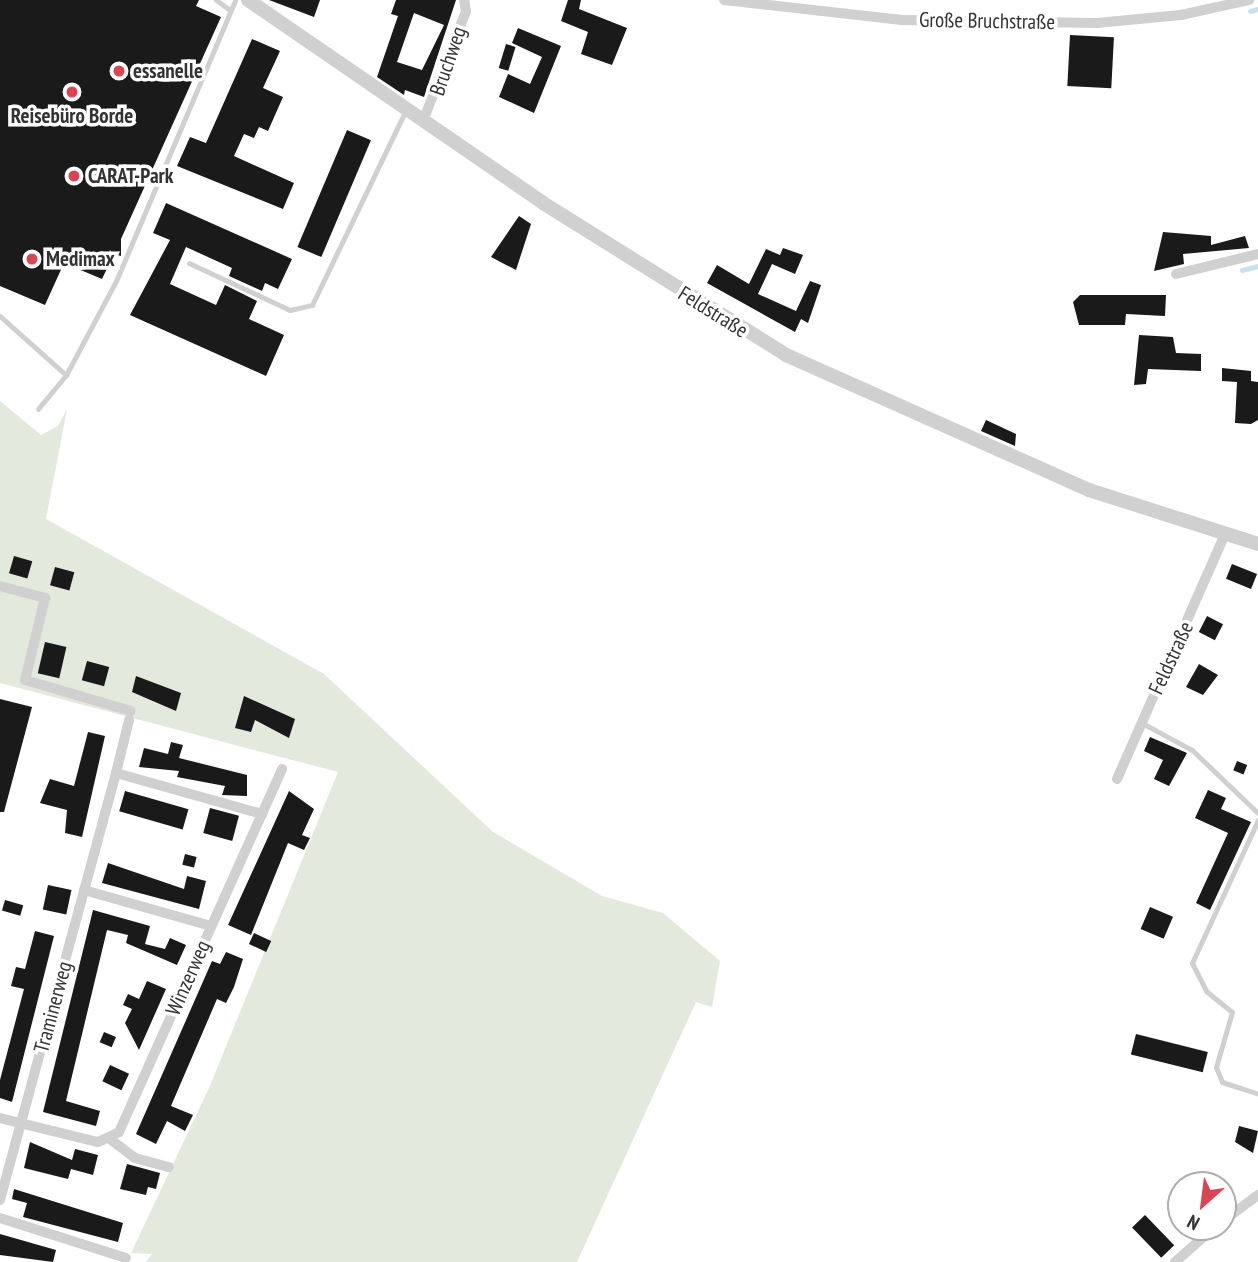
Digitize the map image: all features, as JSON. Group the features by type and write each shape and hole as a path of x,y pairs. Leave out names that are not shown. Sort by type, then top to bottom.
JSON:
{"street":[{"name":"Feldstraße","path":"248,0 406,110 786,355 1089,490 1224,536 1258,544"},
{"name":"Bruchweg","path":"423,121 466,11 464,0"},
{"name":"Große Bruchstraße","path":"724,0 902,20 1083,23 1181,15 1249,0"},
{"path":"1176,274 1258,254"},
{"name":"Feldstraße","path":"1117,779 1224,536"},
{"name":"Traminerweg","path":"0,586 45,598 25,680 130,715 0,1200"},
{"name":"Winzerweg","path":"110,1139 122,1126 282,769"},
{"path":"116,773 262,814"},
{"path":"84,890 211,926"},
{"path":"0,1118 89,1141 110,1139 135,1158 169,1167"},
{"path":"1237,1211 1258,1195"},
{"path":"0,1218 126,1258"},
{"path":"1175,1262 1199,1241"}],"lane":[{"path":"216,0 230,10"},
{"path":"38,409 66,374 116,281 235,0"},
{"path":"188,263 290,310 312,305 406,110"},
{"path":"0,316 66,374"},
{"path":"1142,723 1192,750 1258,813"},
{"path":"1258,820 1192,963 1206,991 1231,1012 1216,1068 1222,1082 1258,1094"}],"shaded area":[{"path":"0,401 41,435 58,426 67,409 46,519 324,674 493,832 602,896 663,913 720,961 712,1007 696,1002 577,1262 146,1262 152,1254 131,1253 209,1088 338,772 0,683"}],"building":[{"name":"CARAT-Park","path":"0,0 199,0 196,6 221,17 121,239 121,256 114,254 102,279 64,263 45,305 0,286"},
{"path":"269,0 320,0 314,17"},
{"path":"396,0 456,0 424,97 405,90 404,95 377,77 398,16 391,14","holes":["414,13 444,25 422,70 397,62"]},
{"path":"568,0 581,0 579,9 627,28 612,65 581,54 588,32 561,21"},
{"path":"518,28 561,46 534,113 499,97 508,74 530,84 542,57 512,43"},
{"path":"1070,35 1114,37 1111,88 1067,86"},
{"path":"252,39 280,51 263,88 283,97 268,131 259,127 254,138 244,134 234,156 294,183 283,209 177,166 190,137 206,143"},
{"path":"506,44 516,47 508,71 499,68"},
{"path":"347,130 371,140 321,257 297,247"},
{"path":"166,203 292,259 278,289 265,283 262,291 229,276 232,268 186,247 170,284 216,305 225,285 257,301 249,319 284,335 266,376 130,315 170,240 153,233"},
{"path":"519,216 531,224 516,270 491,257"},
{"path":"1163,232 1211,236 1211,245 1245,236 1249,248 1183,254 1184,264 1154,271"},
{"path":"783,248 803,255 795,274 772,264 758,294 796,311 810,281 821,285 808,323 801,319 795,332 707,283 717,265 749,284 766,249 780,255"},
{"path":"1080,295 1166,295 1165,316 1126,314 1125,325 1079,325 1073,302"},
{"path":"1139,335 1173,337 1176,353 1201,354 1201,371 1148,369 1146,384 1134,385"},
{"path":"1222,368 1251,371 1251,381 1258,382 1258,420 1251,424 1235,423 1237,382 1222,381"},
{"path":"986,420 1016,434 1015,446 981,431"},
{"path":"14,556 32,561 27,579 9,573"},
{"path":"1232,564 1257,574 1251,589 1226,579"},
{"path":"55,567 74,572 69,591 50,585"},
{"path":"1207,616 1223,624 1215,640 1199,632"},
{"path":"45,642 66,647 59,678 38,673"},
{"path":"87,661 109,667 104,686 82,680"},
{"path":"1199,664 1218,675 1203,695 1186,687"},
{"path":"136,676 181,693 176,711 132,692"},
{"path":"244,696 295,719 289,738 255,720 251,732 235,728"},
{"path":"0,699 32,707 4,812 0,812"},
{"path":"88,732 105,736 82,837 65,833 67,810 40,803 50,779 74,786"},
{"path":"1150,737 1187,753 1169,786 1154,779 1163,760 1144,751"},
{"path":"171,742 183,745 179,758 247,775 247,796 222,795 225,786 177,777 179,771 139,767 144,748 168,754"},
{"path":"1237,761 1247,765 1243,774 1233,770"},
{"path":"1208,790 1226,798 1221,809 1251,822 1210,910 1196,903 1228,833 1195,818"},
{"path":"125,791 188,809 183,829 119,811"},
{"path":"289,791 314,809 302,835 310,838 304,850 288,843 251,935 228,925"},
{"path":"210,808 239,816 232,841 203,833"},
{"path":"185,854 197,857 194,868 182,865"},
{"path":"108,863 184,889 187,876 206,881 199,909 102,883"},
{"path":"48,885 71,890 66,914 43,909"},
{"path":"5,900 23,905 20,916 2,911"},
{"path":"1150,907 1173,917 1164,939 1141,929"},
{"path":"93,910 150,926 145,944 165,949 170,938 186,945 177,965 126,943 128,935 107,930 66,1101 100,1111 96,1126 43,1112"},
{"path":"35,931 54,936 12,1102 0,1098 0,1080 24,989 11,986 16,967 25,969"},
{"path":"254,933 271,941 266,952 249,944"},
{"path":"226,952 243,959 234,987 226,1003 217,999 171,1106 193,1115 185,1131 167,1121 156,1144 136,1134 212,961 220,964"},
{"path":"147,981 166,989 139,1050 125,1023 132,1009 123,1005 128,994 139,999"},
{"path":"104,1032 116,1037 112,1047 100,1042"},
{"path":"1136,1034 1208,1052 1203,1072 1131,1054"},
{"path":"110,1065 129,1074 121,1090 102,1081"},
{"path":"1239,1126 1258,1131 1253,1153 1235,1142"},
{"path":"30,1142 72,1160 75,1149 98,1155 93,1175 71,1169 68,1179 24,1168"},
{"path":"127,1164 160,1173 156,1189 148,1187 146,1195 120,1189"},
{"path":"14,1189 123,1223 118,1242 23,1217 27,1203 12,1199"},
{"path":"1145,1215 1167,1241 1174,1245 1161,1258 1132,1228"},
{"path":"0,1234 56,1250 53,1262 0,1255"}],"waterway":[{"path":"1250,11 1258,9"},
{"path":"1242,270 1258,266"}],"place":[{"name":"essanelle","path":"119,71"},
{"name":"Reisebüro Borde","path":"72,92"},
{"name":"CARAT-Park","path":"74,176"},
{"name":"Medimax","path":"32,259"}]}
